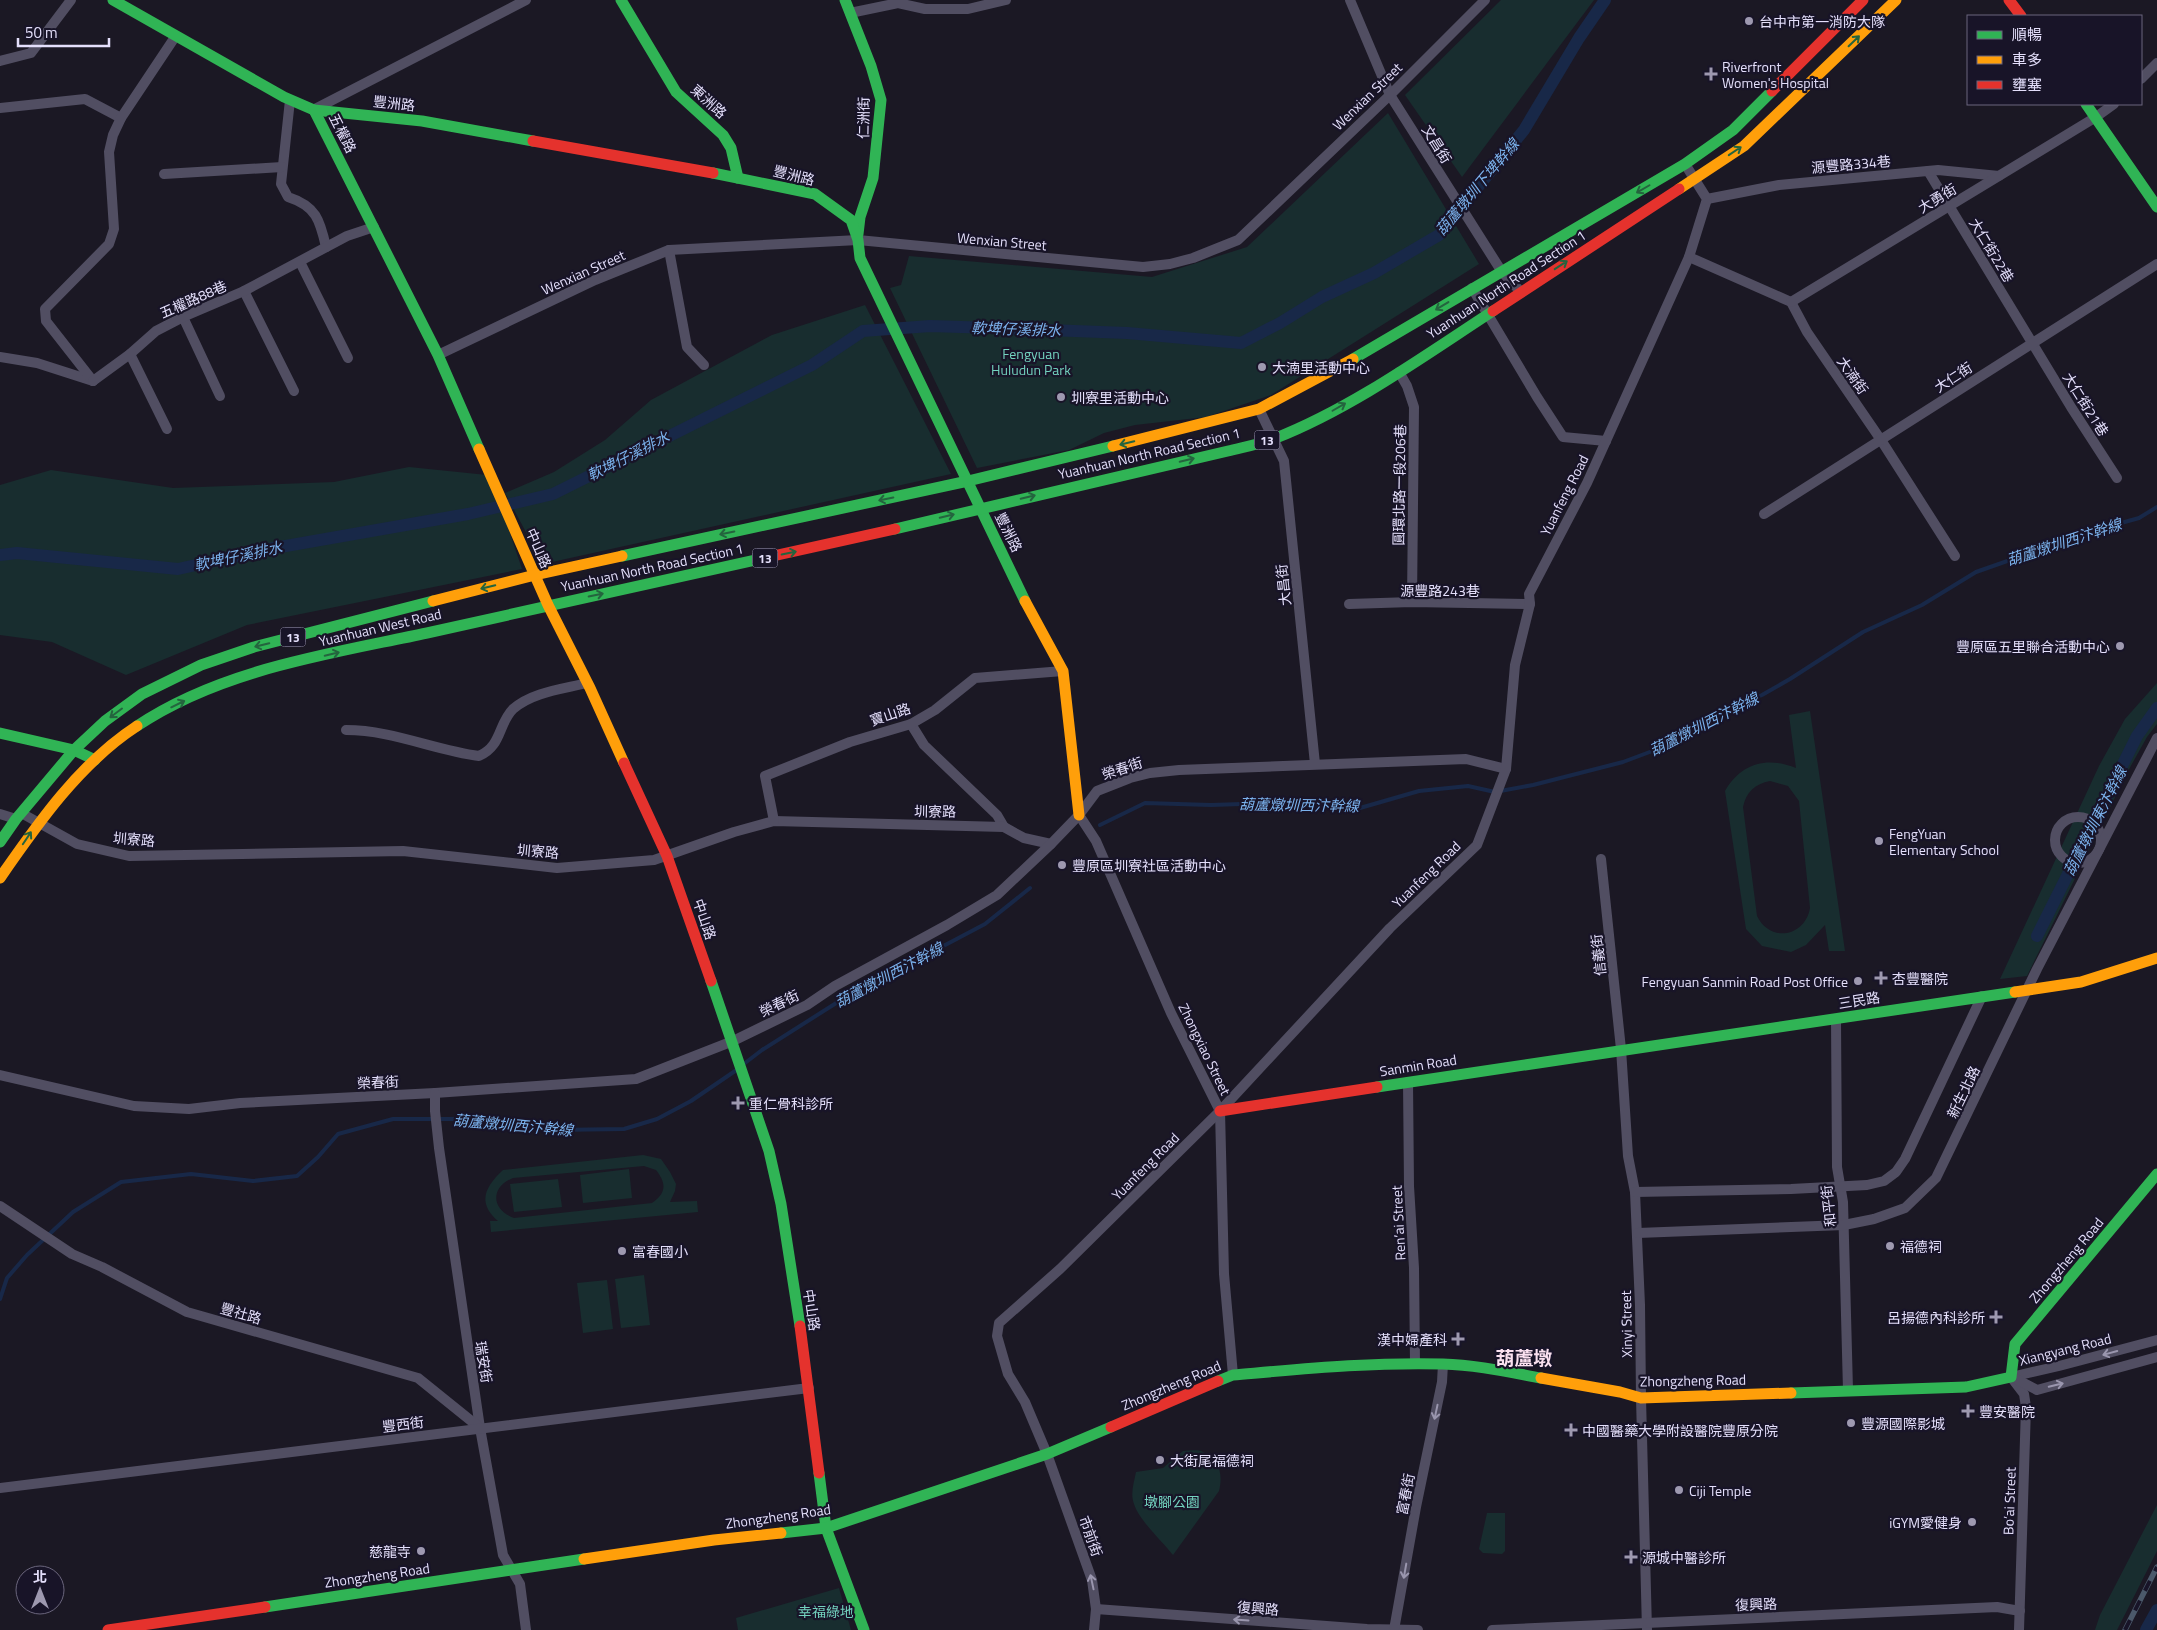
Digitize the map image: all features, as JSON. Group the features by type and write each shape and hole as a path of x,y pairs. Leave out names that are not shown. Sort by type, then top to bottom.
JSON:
{"street":[{"path":"0,61 31,53 71,0"},
{"name":"豐洲路","path":"113,0 175,37 290,100 314,110 422,121 738,178 814,194 851,220 858,240 860,258 1021,593 1063,671 1079,815"},
{"name":"五權路","path":"438,355 314,110 526,0"},
{"name":"東洲路","path":"621,0 676,92 712,122 723,135 731,148 738,178"},
{"name":"仁洲街","path":"845,0 871,66 881,100 873,178 860,217 858,240"},
{"path":"850,13 898,4 925,9 968,9 1006,0"},
{"name":"文昌街","path":"1350,0 1390,94 1502,272 1520,291"},
{"name":"Wenxian Street","path":"438,355 595,280 669,250 858,240 1142,267 1170,264 1193,258 1238,240 1485,0"},
{"name":"Yuanhuan North Road Section 1","path":"535,575 968,481 1221,420 1259,409 1341,366 1685,164 1733,130 1863,0"},
{"name":"Yuanhuan North Road Section 1","path":"548,605 882,532 1228,451 1275,438 1324,415 1399,372 1744,146 1896,0"},
{"path":"2009,0 2020,15"},
{"path":"93,381 46,321 45,309 109,244 114,229 109,152 113,135 175,37"},
{"path":"2142,78 2157,63"},
{"path":"0,108 85,99 122,118"},
{"path":"290,100 281,184 288,197 303,202 315,214 326,247"},
{"path":"2087,105 2157,207"},
{"name":"大勇街","path":"1791,302 2096,117 2113,105"},
{"path":"1685,164 1707,199"},
{"path":"164,174 282,167"},
{"name":"源豐路334巷","path":"1707,199 1779,185 1938,170 1999,176"},
{"name":"大仁街22巷","path":"1928,171 2032,343"},
{"name":"Yuanfeng Road","path":"1047,1454 1025,1402 1008,1374 997,1336 999,1324 1060,1270 1220,1111 1390,928 1477,845 1506,769 1515,665 1530,604 1529,594 1587,483 1689,257 1707,199"},
{"name":"五權路88巷","path":"93,381 130,354 156,331 183,317 244,291 348,236 374,227"},
{"path":"669,250 687,348 704,365"},
{"path":"1689,257 1791,302"},
{"path":"300,262 348,358"},
{"name":"大仁街","path":"1764,514 2157,264"},
{"path":"1472,288 1537,398 1563,437 1606,441"},
{"path":"244,291 294,391"},
{"name":"大湳街","path":"1791,302 1807,332 1881,440 1955,556"},
{"path":"183,317 220,396"},
{"name":"大仁街21巷","path":"2032,343 2117,478"},
{"path":"130,354 167,429"},
{"name":"中山路","path":"438,355 548,605 587,683 667,856 742,1067 769,1151 782,1204 809,1388 826,1528 864,1630"},
{"path":"0,357 37,363 93,381"},
{"name":"圓環北路一段206巷","path":"1399,372 1407,386 1414,407 1412,602"},
{"name":"大昌街","path":"1259,409 1275,438 1284,461 1315,764"},
{"name":"Yuanhuan West Road","path":"0,842 74,750 105,721 142,694 201,666 254,647 535,575"},
{"name":"源豐路243巷","path":"1349,604 1412,602 1530,604"},
{"name":"Yuanhuan West Road","path":"0,878 38,822 71,784 123,734 151,716 216,685 281,665 548,605"},
{"name":"寶山路","path":"774,822 765,776 850,742 911,724 935,710 975,678 1063,671"},
{"path":"346,730 383,733 442,750 479,756 492,748 512,710 525,701 545,693 587,683"},
{"path":"911,724 924,745 997,815 1004,827"},
{"path":"0,733 74,750 95,760"},
{"name":"新生北路","path":"1638,1233 1844,1225 1874,1219 1905,1208 1936,1178 2028,989 2157,738"},
{"name":"榮春街","path":"0,1075 134,1106 162,1109 190,1109 240,1103 435,1093 636,1079 733,1041 807,1005 835,986 947,925 996,895 1051,844 1079,815 1097,791 1130,778 1150,773 1315,764 1466,759 1506,769"},
{"name":"圳寮路","path":"0,814 19,816 38,822 77,844 128,856 402,851 557,868 654,860 734,832 774,822 1004,827 1024,838 1051,844"},
{"name":"Zhongxiao Street","path":"1079,815 1096,841 1171,1013 1220,1111 1224,1274 1233,1375"},
{"path":"2074,817 2089,820 2095,824 2102,838 2098,852 2086,862 2071,862 2059,853 2056,846 2056,830 2067,820 2074,817"},
{"name":"信義街","path":"1601,859 1621,1049"},
{"name":"三民路","path":"1621,1049 2081,982 2157,958"},
{"name":"新生北路","path":"1636,1192 1840,1187 1867,1185 1884,1181 1896,1172 1905,1159 1982,996"},
{"name":"和平街","path":"1836,1019 1837,1167 1844,1225 1848,1390"},
{"name":"Sanmin Road","path":"1220,1111 1621,1049"},
{"name":"Xinyi Street","path":"1621,1049 1628,1156 1636,1192 1638,1233 1647,1626"},
{"name":"Ren’ai Street","path":"1408,1082 1409,1186 1414,1268 1415,1363"},
{"name":"瑞安街","path":"435,1093 435,1112 480,1428 503,1555 520,1584 526,1630"},
{"name":"Zhongzheng Road","path":"108,1630 145,1627 714,1540 826,1528 1047,1454 1233,1375 1347,1365 1443,1364 1496,1369 1620,1392 1641,1398 1966,1387 2011,1377 2015,1344 2157,1174"},
{"name":"豐社路","path":"0,1206 72,1254 102,1267 187,1312 418,1378 480,1428"},
{"name":"Xiangyang Road","path":"2011,1377 2157,1340"},
{"name":"Xiangyang Road","path":"2011,1377 2037,1390 2157,1357"},
{"name":"富春街","path":"1394,1629 1416,1507 1442,1382 1443,1364"},
{"name":"Bo’ai Street","path":"2011,1377 2024,1394 2026,1407 2019,1630"},
{"name":"豐西街","path":"0,1488 809,1388"},
{"name":"市前街","path":"1047,1454 1092,1580 1096,1609 1094,1630"},
{"name":"復興路","path":"1492,1630 1647,1626 1997,1607 2020,1611"},
{"name":"復興路","path":"1096,1609 1367,1629 1418,1630"}],"green space":[{"path":"1501,0 1594,0 1462,177 1405,95"},
{"name":"Fengyuan Huludun Park","path":"1388,113 1479,264 1271,395 1206,417 1135,425 1104,433 1069,450 977,468 890,288 901,285 909,256 1152,277 1247,247"},
{"path":"865,305 951,474 543,564 505,493 554,472 605,440 651,400 772,335"},
{"path":"409,467 487,475 499,501 522,569 247,625 126,675 52,642 0,635 0,485 51,470 173,488 334,482"},
{"path":"2157,683 2157,724 2147,737 2128,771 2027,976 2000,979 2099,766 2125,719"},
{"path":"1810,711 1845,951 1829,951 1825,925 1806,945 1791,952 1762,946 1746,929 1725,791 1731,781 1739,774 1756,764 1785,764 1796,768 1789,715","holes":["1770,781 1788,786 1799,801 1810,908 1807,918 1801,925 1786,933 1778,933 1763,925 1757,916 1743,807 1746,797 1760,784"]},
{"path":"643,1155 661,1159 670,1172 676,1184 670,1202 697,1201 698,1212 491,1232 490,1221 498,1221 487,1207 485,1201 486,1194 492,1182 503,1170","holes":["644,1166 656,1170 662,1180 663,1188 660,1196 652,1203 514,1218 501,1210 496,1198 500,1187 513,1178"]},
{"path":"629,1169 632,1198 583,1203 580,1175"},
{"path":"558,1179 562,1207 514,1212 510,1184"},
{"path":"644,1275 650,1325 621,1328 615,1279"},
{"path":"607,1280 613,1329 583,1333 577,1283"},
{"name":"墩腳公園","path":"1196,1450 1209,1455 1217,1463 1221,1479 1219,1491 1173,1555 1141,1517 1134,1504 1132,1492 1136,1472 1163,1468 1183,1451"},
{"path":"2157,1505 2157,1551 2117,1630 2095,1630 2100,1615"},
{"path":"1487,1513 1505,1513 1505,1551 1502,1554 1483,1553 1479,1549"},
{"name":"幸福綠地","path":"839,1588 851,1630 738,1630 736,1618"}],"waterway":[{"name":"軟埤仔溪排水","path":"0,555 17,553 178,569 263,550 468,514 553,494 812,365 863,331 930,326 1127,333 1241,343 1280,323 1322,297 1374,273 1439,235 1524,130 1579,38 1605,0"},
{"name":"葫蘆燉圳西汴幹線","path":"1100,825 1145,803 1211,805 1276,803 1360,808 1419,791 1468,786 1495,792 1533,785 1623,762 1663,747 1695,731 1727,709 1762,695 1863,632 1922,605 1976,572 2096,530 2139,518 2157,507"},
{"name":"葫蘆墩圳東汴幹線","path":"2037,936 2137,736 2157,708"},
{"name":"葫蘆燉圳西汴幹線","path":"745,1063 762,1050 841,1000 985,924 1030,888"},
{"name":"葫蘆燉圳西汴幹線","path":"0,1299 7,1278 27,1255 73,1212 121,1182 191,1174 253,1181 297,1176 318,1157 338,1134 393,1119 481,1119 554,1130 624,1129 657,1119 691,1101 738,1069"},
{"path":"2146,1630 2157,1610"}],"railway":[{"path":"2125,1630 2157,1567"}],"traffic: fast":[{"path":"113,0 284,97 314,110 422,121 533,141"},
{"path":"621,0 676,92 723,135 731,148 738,178"},
{"path":"845,0 871,66 881,100 873,178 860,217 858,234"},
{"path":"1353,359 1685,164 1733,130 1772,91"},
{"path":"2087,105 2157,207"},
{"path":"314,110 438,355 479,449"},
{"path":"713,173 815,194 851,220 858,240 860,258 1025,601"},
{"path":"895,529 1270,440 1304,426 1360,396 1493,311"},
{"path":"622,556 968,481 1113,446"},
{"path":"137,726 170,706 205,690 278,666 764,558"},
{"path":"0,842 16,819 74,750 105,721 142,694 201,665 254,647 433,601"},
{"path":"0,733 74,750 95,760"},
{"path":"711,981 769,1151 781,1204 800,1326"},
{"path":"1377,1087 2015,992"},
{"path":"1791,1393 1966,1387 2011,1377 2015,1344 2157,1174"},
{"path":"1218,1381 1233,1375 1338,1366 1390,1364 1468,1366 1541,1378"},
{"path":"781,1533 826,1528 1047,1454 1111,1427"},
{"path":"819,1473 826,1528 864,1630"},
{"path":"265,1607 584,1559"}],"traffic: slow":[{"path":"1679,189 1744,146 1896,0"},
{"path":"1113,446 1259,409 1353,359"},
{"path":"479,449 548,605 590,688 624,763"},
{"path":"433,601 535,575 622,556"},
{"path":"1025,601 1063,671 1079,815"},
{"path":"0,878 29,836 61,795 97,758 137,726"},
{"path":"2015,992 2081,982 2157,958"},
{"path":"1541,1378 1620,1392 1641,1398 1791,1393"},
{"path":"584,1559 714,1540 781,1533"}],"traffic: jam":[{"path":"1772,91 1863,0"},
{"path":"2009,0 2020,15"},
{"path":"533,141 713,173"},
{"path":"1493,311 1679,189"},
{"path":"764,558 895,529"},
{"path":"624,763 667,856 711,981"},
{"path":"1220,1111 1377,1087"},
{"path":"800,1326 819,1473"},
{"path":"1111,1427 1218,1381"},
{"path":"108,1630 265,1607"}],"place":[{"name":"台中市第一消防大隊","path":"1749,21"},
{"name":"Riverfront Women's Hospital","path":"1711,74"},
{"name":"大湳里活動中心","path":"1262,367"},
{"name":"圳寮里活動中心","path":"1061,397"},
{"name":"豐原區五里聯合活動中心","path":"2120,646"},
{"name":"FengYuan Elementary School","path":"1879,841"},
{"name":"豐原區圳寮社區活動中心","path":"1062,865"},
{"name":"杏豐醫院","path":"1881,978"},
{"name":"Fengyuan Sanmin Road Post Office","path":"1858,981"},
{"name":"重仁骨科診所","path":"738,1103"},
{"name":"福德祠","path":"1890,1246"},
{"name":"富春國小","path":"622,1251"},
{"name":"呂揚德內科診所","path":"1996,1317"},
{"name":"漢中婦產科","path":"1458,1339"},
{"name":"豐安醫院","path":"1968,1411"},
{"name":"豐源國際影城","path":"1851,1423"},
{"name":"中國醫藥大學附設醫院豐原分院","path":"1571,1430"},
{"name":"大街尾福德祠","path":"1160,1460"},
{"name":"Ciji Temple","path":"1679,1490"},
{"name":"iGYM愛健身","path":"1972,1522"},
{"name":"慈龍寺","path":"421,1551"},
{"name":"源城中醫診所","path":"1631,1557"}],"district":[{"name":"葫蘆墩","path":"1524,1357"}],"water label":[{"name":"葫蘆墩圳下埤幹線","path":"1477,187"}]}
